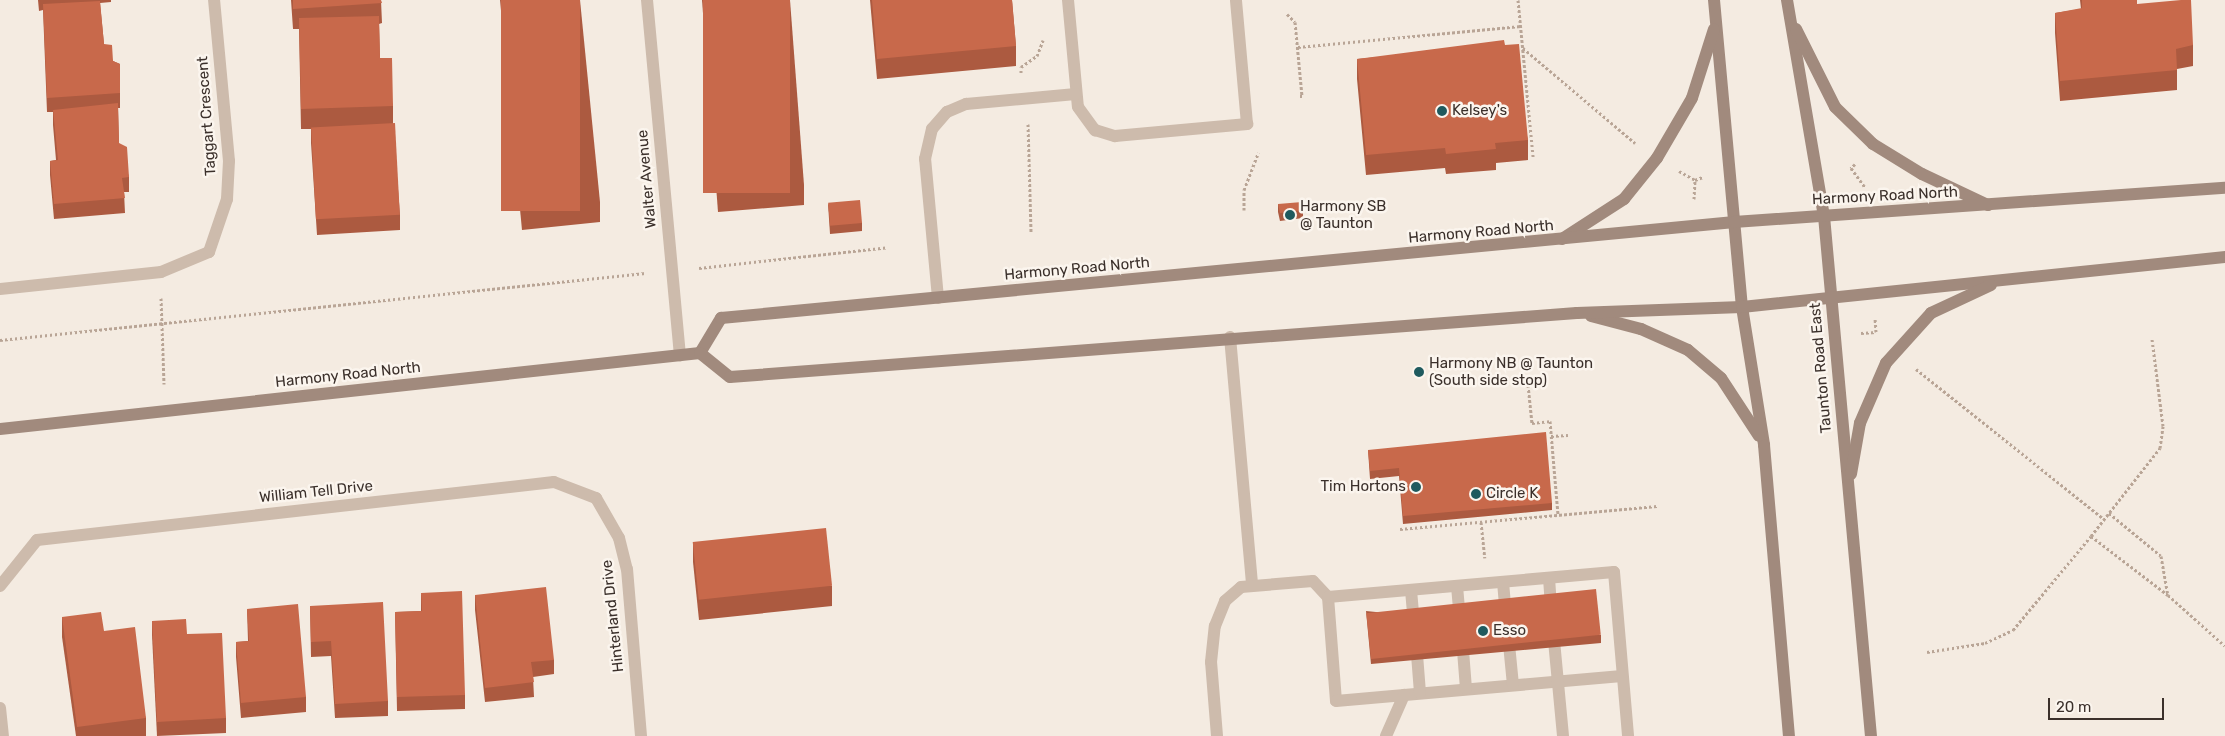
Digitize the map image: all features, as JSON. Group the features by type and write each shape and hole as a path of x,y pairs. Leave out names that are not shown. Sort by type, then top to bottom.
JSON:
{"main road":[{"path":"1714,0 1742,307 1764,445 1789,736"},
{"name":"Taunton Road East","path":"1787,0 1824,216 1872,736"},
{"path":"1789,13 1835,107 1874,144 1922,174 1990,206"},
{"path":"1560,241 1624,199 1657,158 1692,98 1716,24"},
{"name":"Harmony Road North","path":"0,429 700,353 721,318 1560,241 1734,222 1990,206 2225,188"},
{"path":"700,353 730,377 1230,337 1577,313 1742,307 2225,258"},
{"path":"1848,491 1860,423 1886,363 1931,313 2002,280"},
{"path":"1577,313 1642,329 1688,350 1721,378 1764,445"}],"street":[{"name":"Taggart Crescent","path":"0,289 161,272 210,252 227,199 229,161 214,0"},
{"name":"Walter Avenue","path":"647,0 680,355"},
{"path":"1068,0 1076,94 1082,117 1095,130 1110,136 1247,124 1236,0"},
{"path":"938,298 925,160 932,129 947,112 966,104 1076,94"},
{"path":"1230,337 1252,585"},
{"name":"William Tell Drive","path":"0,586 36,540 554,482 596,498"},
{"name":"Hinterland Drive","path":"596,498 619,538 627,569 642,736"},
{"path":"1328,597 1614,572 1628,736"},
{"path":"1548,578 1563,736"},
{"path":"1217,736 1211,662 1215,626 1231,593 1252,585 1313,581 1328,597 1336,700 1622,676"},
{"path":"1503,582 1513,685"},
{"path":"1457,586 1466,689"},
{"path":"1411,590 1420,693"},
{"path":"1386,736 1404,694"},
{"path":"0,708 3,736"}],"path":[{"path":"1518,0 1533,156"},
{"path":"1287,14 1295,22 1302,96 1297,96"},
{"path":"1298,47 1520,26"},
{"path":"1022,72 1021,67 1037,56 1045,31"},
{"path":"1522,47 1639,147"},
{"path":"1028,123 1031,232"},
{"path":"1244,210 1244,190 1258,153"},
{"path":"1859,160 1851,168 1865,188"},
{"path":"1677,170 1695,180"},
{"path":"1695,180 1709,174"},
{"path":"1694,202 1695,180"},
{"path":"0,340 160,325 888,247"},
{"path":"161,272 160,325 165,412"},
{"path":"1854,334 1876,332 1874,311"},
{"path":"1927,652 1985,643 2013,630 2091,536 2160,448 2163,426 2152,339"},
{"path":"1915,369 2104,519"},
{"path":"1527,375 1532,423 1550,421 1558,515"},
{"path":"1551,436 1568,435"},
{"path":"1400,529 1657,506"},
{"path":"2109,513 2162,556 2168,595"},
{"path":"1481,522 1485,561"},
{"path":"2091,536 2168,595 2225,646"}],"building":[{"path":"293,0 381,0 382,3 293,9"},
{"path":"501,0 580,0 580,211 501,211"},
{"path":"703,0 790,0 790,193 703,193"},
{"path":"872,0 1012,0 1016,46 877,59"},
{"path":"2082,0 2137,0 2137,4 2191,0 2193,45 2176,49 2177,70 2060,81 2055,13 2082,8"},
{"path":"100,1 104,44 112,45 113,61 120,64 120,93 47,98 43,4"},
{"path":"379,16 380,58 392,58 393,106 301,109 299,18"},
{"name":"Kelsey's","path":"1504,40 1505,45 1519,44 1528,140 1495,143 1496,149 1446,154 1445,148 1366,155 1357,59"},
{"path":"118,103 119,143 127,147 129,177 122,178 125,198 54,204 50,161 58,160 53,110"},
{"path":"395,123 400,215 316,219 311,127"},
{"path":"860,200 862,223 830,226 828,203"},
{"path":"1302,202 1303,210 1280,213 1278,204"},
{"name":"Circle K","path":"1546,432 1552,503 1403,516 1399,468 1370,471 1368,450"},
{"path":"826,528 832,586 699,600 693,542"},
{"path":"546,587 554,660 531,662 534,682 485,688 475,595"},
{"name":"Esso","path":"1596,589 1601,635 1371,659 1366,613"},
{"path":"462,591 465,695 397,697 395,612 422,611 421,593"},
{"path":"383,602 388,701 335,704 331,641 311,642 310,606"},
{"path":"298,604 306,697 241,703 236,642 249,641 247,609"},
{"path":"101,612 104,631 135,627 146,718 77,727 62,617"},
{"path":"186,619 187,634 222,633 226,718 157,722 152,621"}],"place":[{"name":"Kelsey's","path":"1442,111"},
{"name":"Harmony SB @ Taunton","path":"1290,215"},
{"name":"Harmony NB @ Taunton (South side stop)","path":"1419,372"},
{"name":"Tim Hortons","path":"1416,487"},
{"name":"Circle K","path":"1476,494"},
{"name":"Esso","path":"1483,631"}]}
